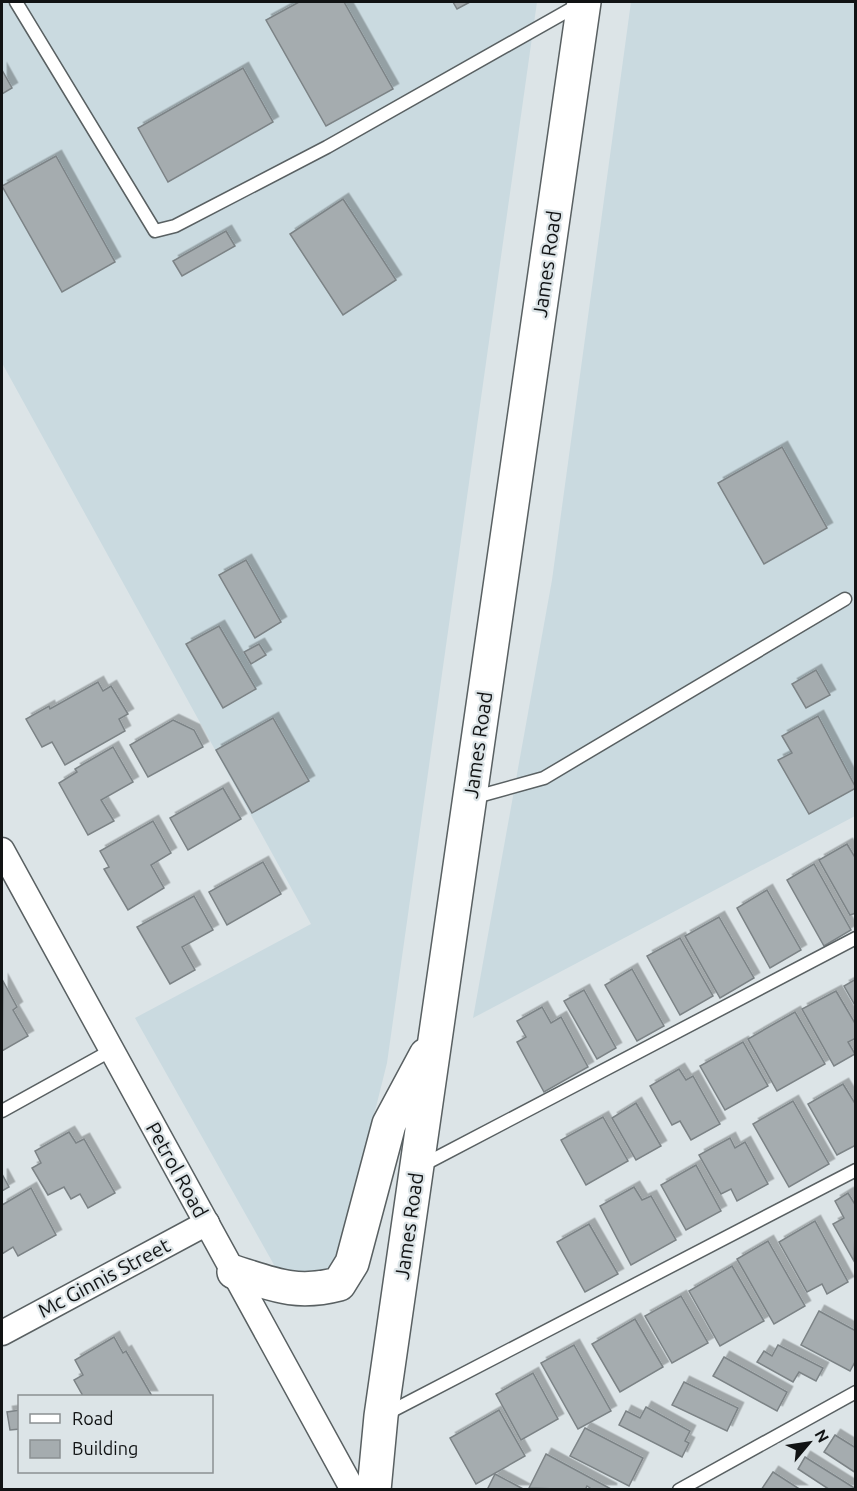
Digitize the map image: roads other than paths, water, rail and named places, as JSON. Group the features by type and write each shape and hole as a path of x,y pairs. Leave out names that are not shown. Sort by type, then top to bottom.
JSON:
{"main road":[{"name":"James Road","path":"374,1490 381,1416 584,2"},
{"path":"234,1272 285,1289 315,1290 339,1284 352,1263 389,1124 436,1035"}],"street":[{"name":"Petrol Road","path":"2,850 353,1490"},
{"name":"Mc Ginnis Street","path":"2,1333 207,1223"}],"lane":[{"path":"16,2 155,231 175,226 327,147 584,2"},
{"path":"470,798 544,778 844,599"},
{"path":"417,1167 855,938"},
{"path":"2,1111 112,1050"},
{"path":"381,1416 855,1170"},
{"path":"679,1490 855,1392"}]}
